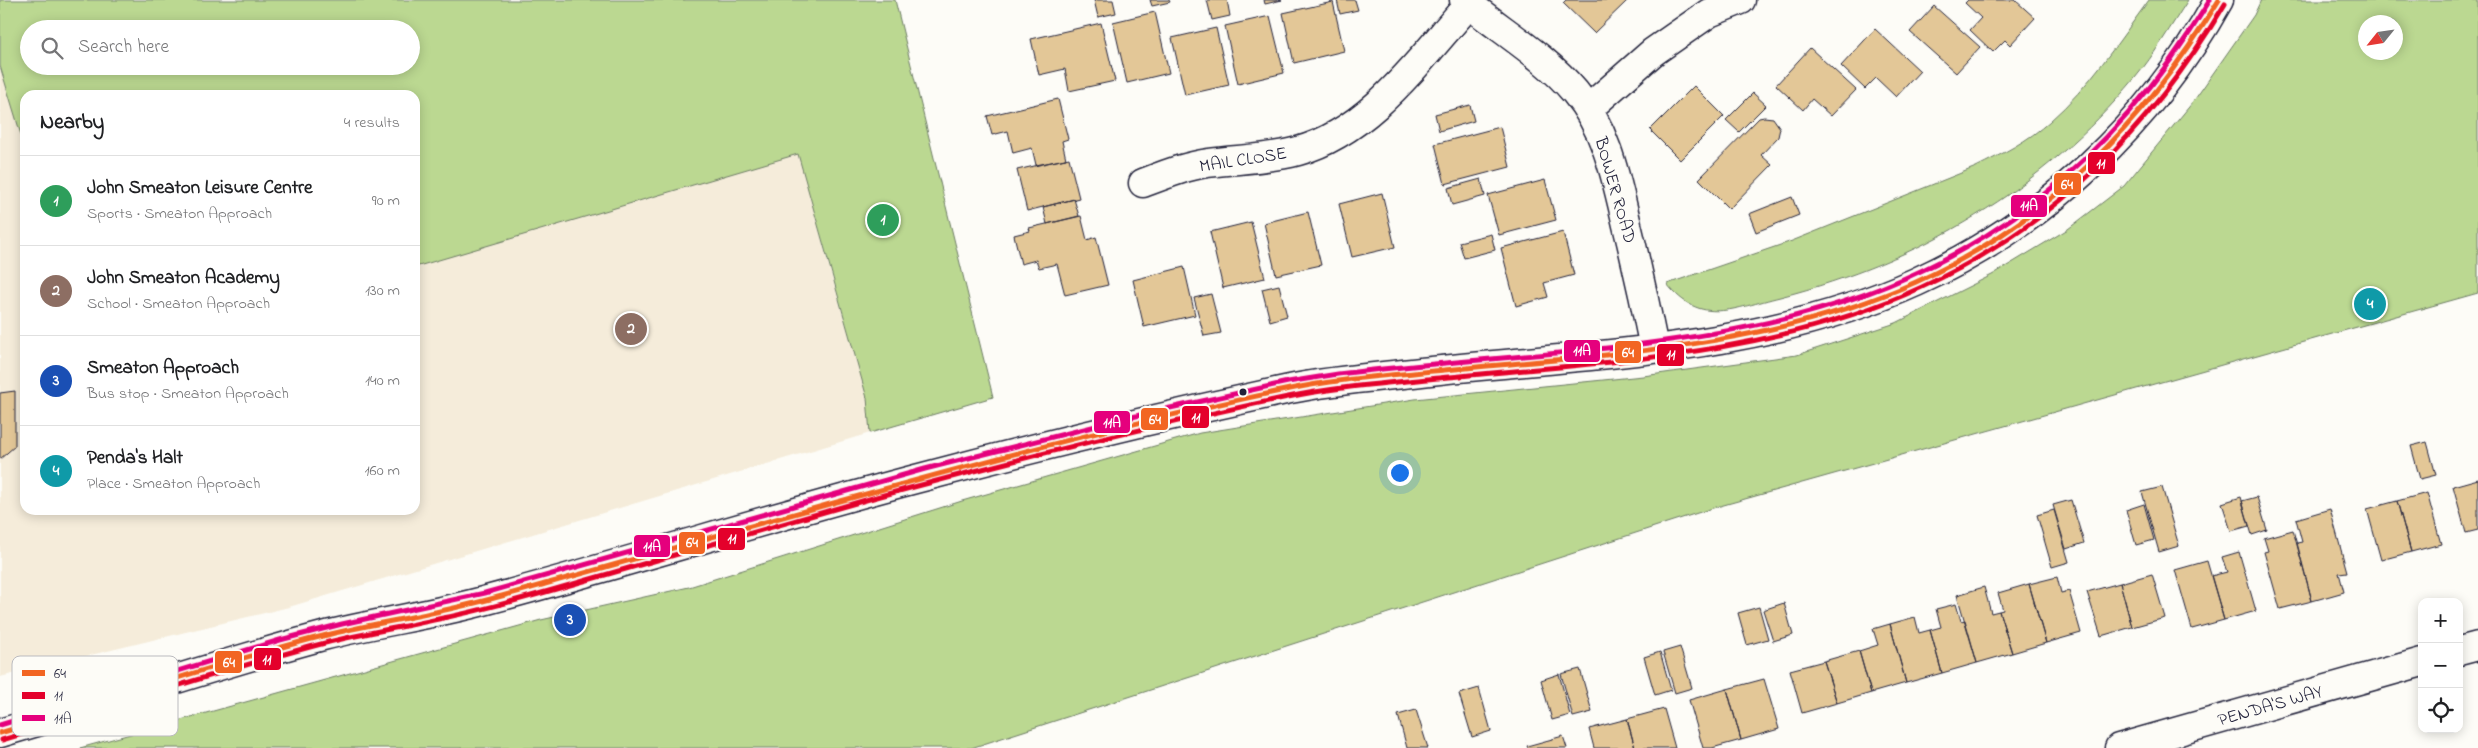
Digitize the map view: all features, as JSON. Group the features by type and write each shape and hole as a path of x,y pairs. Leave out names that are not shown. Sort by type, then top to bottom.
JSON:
{"street":[{"path":"1588,109 1653,52 1709,13 1741,0"},
{"path":"178,677 326,635 482,602 923,477 1170,415 1316,384 1654,348 1765,331 1818,318 1878,298 1920,280 1969,255 2045,204 2100,156 2138,117 2172,74 2203,29 2219,0"},
{"name":"BOWER ROAD","path":"1466,2 1551,69 1574,90 1588,109 1607,145 1654,348"},
{"name":"MAIL CLOSE","path":"1143,183 1174,171 1206,164 1270,157 1300,150 1328,139 1355,124 1379,104 1466,2"},
{"path":"2463,650 2478,646"},
{"name":"PENDA'S WAY","path":"2119,748 2418,663"},
{"path":"0,733 12,729"}],"shaded area":[{"path":"0,0 758,0 827,259 867,398 870,433 289,607 87,656 12,656 12,674 0,677"}],"green space":[{"path":"0,0 895,0 993,397 870,433 867,398 798,154 420,266 420,90 20,90 20,132 0,66"},
{"path":"2149,0 2188,0 2142,69 2099,118 2060,154 2019,187 1975,216 1929,241 1881,263 1832,282 1733,309 1719,311 1693,306 1680,297 1667,284 1792,241 1976,167 2014,147 2042,128 2078,94 2103,64"},
{"path":"2261,0 2478,0 2478,293 1713,508 971,748 80,748 123,736 178,736 178,721 541,620 689,587 962,501 1200,433 1415,399 1643,376 1797,355 1896,323 1992,275 2068,229 2124,186 2193,102 2254,15"}],"building":[{"path":"1094,0 1113,0 1116,13 1098,17"},
{"path":"1150,0 1169,0 1170,2 1152,6"},
{"path":"1207,0 1227,0 1230,16 1212,20"},
{"path":"1264,0 1282,0 1265,4"},
{"path":"1337,0 1355,0 1358,10 1340,14"},
{"path":"1566,0 1628,0 1594,33 1563,3"},
{"path":"1968,0 2015,0 2035,18 2010,45 2005,40 1993,52 1970,30 1981,18 1965,3"},
{"path":"1333,2 1344,51 1294,63 1283,13"},
{"path":"1934,6 1980,47 1956,73 1910,32"},
{"path":"1155,12 1169,73 1127,83 1113,22"},
{"path":"1270,16 1284,73 1238,84 1225,26"},
{"path":"1101,23 1115,81 1069,91 1065,69 1039,75 1031,39"},
{"path":"1216,28 1229,85 1185,95 1172,38"},
{"path":"1875,29 1920,71 1896,97 1876,78 1865,89 1841,66"},
{"path":"1810,48 1856,90 1831,116 1812,99 1803,110 1776,85"},
{"path":"1694,86 1724,116 1680,160 1650,130"},
{"path":"1753,93 1766,105 1739,132 1726,120"},
{"path":"1058,99 1068,139 1062,141 1066,159 1036,165 1032,148 1013,153 1008,131 992,135 987,116"},
{"path":"1470,105 1474,121 1439,131 1435,114"},
{"path":"1759,118 1773,118 1780,128 1778,137 1761,155 1772,165 1729,209 1699,179"},
{"path":"1500,127 1510,167 1445,184 1435,144"},
{"path":"1069,158 1079,198 1027,211 1017,170"},
{"path":"1481,179 1485,196 1452,205 1448,188"},
{"path":"1545,180 1556,220 1499,235 1488,195"},
{"path":"1382,193 1395,247 1352,257 1339,204"},
{"path":"1792,197 1799,215 1756,232 1749,214"},
{"path":"1074,199 1079,216 1047,224 1043,207"},
{"path":"1308,212 1321,265 1276,275 1264,223"},
{"path":"1081,216 1087,240 1096,237 1108,285 1065,295 1057,264 1039,268 1036,260 1021,264 1014,235 1030,231 1029,228"},
{"path":"1251,222 1265,278 1223,288 1210,232"},
{"path":"1563,232 1574,275 1544,283 1548,297 1516,306 1501,248"},
{"path":"1491,234 1495,250 1464,258 1459,242"},
{"path":"1184,267 1195,315 1144,327 1133,280"},
{"path":"1279,285 1287,316 1270,321 1262,289"},
{"path":"1211,294 1221,333 1204,336 1194,298"},
{"path":"15,391 15,446 0,459 0,393"},
{"path":"2427,442 2436,475 2420,479 2411,446"},
{"path":"2478,479 2478,530 2466,533 2453,486"},
{"path":"2162,487 2179,546 2159,552 2142,492"},
{"path":"2427,493 2441,544 2411,552 2397,501"},
{"path":"2241,497 2249,526 2231,531 2222,503"},
{"path":"2257,497 2267,530 2252,535 2242,501"},
{"path":"2071,500 2084,543 2066,549 2053,505"},
{"path":"2397,501 2411,552 2381,560 2367,509"},
{"path":"2144,504 2154,540 2136,545 2126,510"},
{"path":"2330,509 2347,572 2339,573 2344,592 2312,601 2297,543 2302,542 2296,519"},
{"path":"2054,510 2069,562 2052,567 2037,515"},
{"path":"2293,530 2312,601 2280,609 2264,552 2268,551 2264,538"},
{"path":"2239,552 2256,611 2224,620 2211,576 2227,572 2222,557"},
{"path":"2207,561 2224,620 2192,629 2175,570"},
{"path":"2152,574 2165,618 2132,627 2120,583"},
{"path":"2057,577 2061,593 2069,591 2081,633 2046,643 2029,584"},
{"path":"2120,583 2132,627 2101,636 2087,592"},
{"path":"2029,584 2046,643 2012,653 1999,611 2003,610 1998,593"},
{"path":"1984,587 1991,613 1999,611 2012,653 1977,663 1957,595"},
{"path":"1784,603 1793,635 1773,641 1763,610"},
{"path":"1956,604 1961,621 1965,620 1977,663 1942,673 1930,630 1941,627 1936,609"},
{"path":"1759,607 1768,639 1747,645 1738,613"},
{"path":"1915,617 1919,633 1930,630 1942,673 1906,683 1890,624"},
{"path":"1890,624 1906,683 1871,693 1859,651 1878,645 1873,629"},
{"path":"1680,647 1692,688 1675,693 1663,652"},
{"path":"1859,651 1871,693 1837,703 1824,661"},
{"path":"1660,652 1671,690 1655,695 1644,657"},
{"path":"1824,661 1837,703 1802,713 1790,670"},
{"path":"1580,669 1592,712 1573,717 1561,674"},
{"path":"1559,674 1570,715 1552,720 1541,680"},
{"path":"1764,679 1779,729 1741,740 1727,689"},
{"path":"1479,688 1491,731 1472,737 1459,694"},
{"path":"1727,689 1741,740 1712,748 1703,748 1689,700"},
{"path":"1664,709 1675,748 1635,748 1627,719"},
{"path":"1416,710 1428,748 1407,748 1398,715"},
{"path":"1627,719 1635,748 1594,748 1589,729"},
{"path":"1563,736 1567,748 1528,748 1527,746"}],"transit line":[{"name":"11A","path":"178,671 280,640 342,624 485,593 925,469 1152,412 1288,382 1338,374 1625,346 1739,329 1795,316 1862,295 1925,269 1982,238 2035,201 2085,159 2130,111 2172,58 2210,0"},
{"name":"64","path":"178,678 337,632 493,599 916,480 1196,409 1343,380 1617,354 1679,346 1740,336 1800,322 1859,305 1916,282 1964,258 2009,230 2051,199 2089,165 2159,88 2219,0"},
{"name":"11","path":"178,686 340,639 496,606 873,498 1026,458 1283,398 1341,388 1623,361 1685,353 1746,342 1806,328 1865,310 1922,287 1970,262 2015,234 2057,203 2096,169 2132,132 2196,50 2225,4"},
{"name":"11A","path":"0,725 12,721"},
{"name":"64","path":"0,733 12,729"},
{"name":"11","path":"2,740 15,736"}],"place":[{"name":"John Smeaton Leisure Centre","path":"883,220"},
{"name":"Penda's Halt","path":"2370,304"},
{"name":"John Smeaton Academy","path":"631,329"},
{"name":"Smeaton Approach","path":"570,620"}]}
